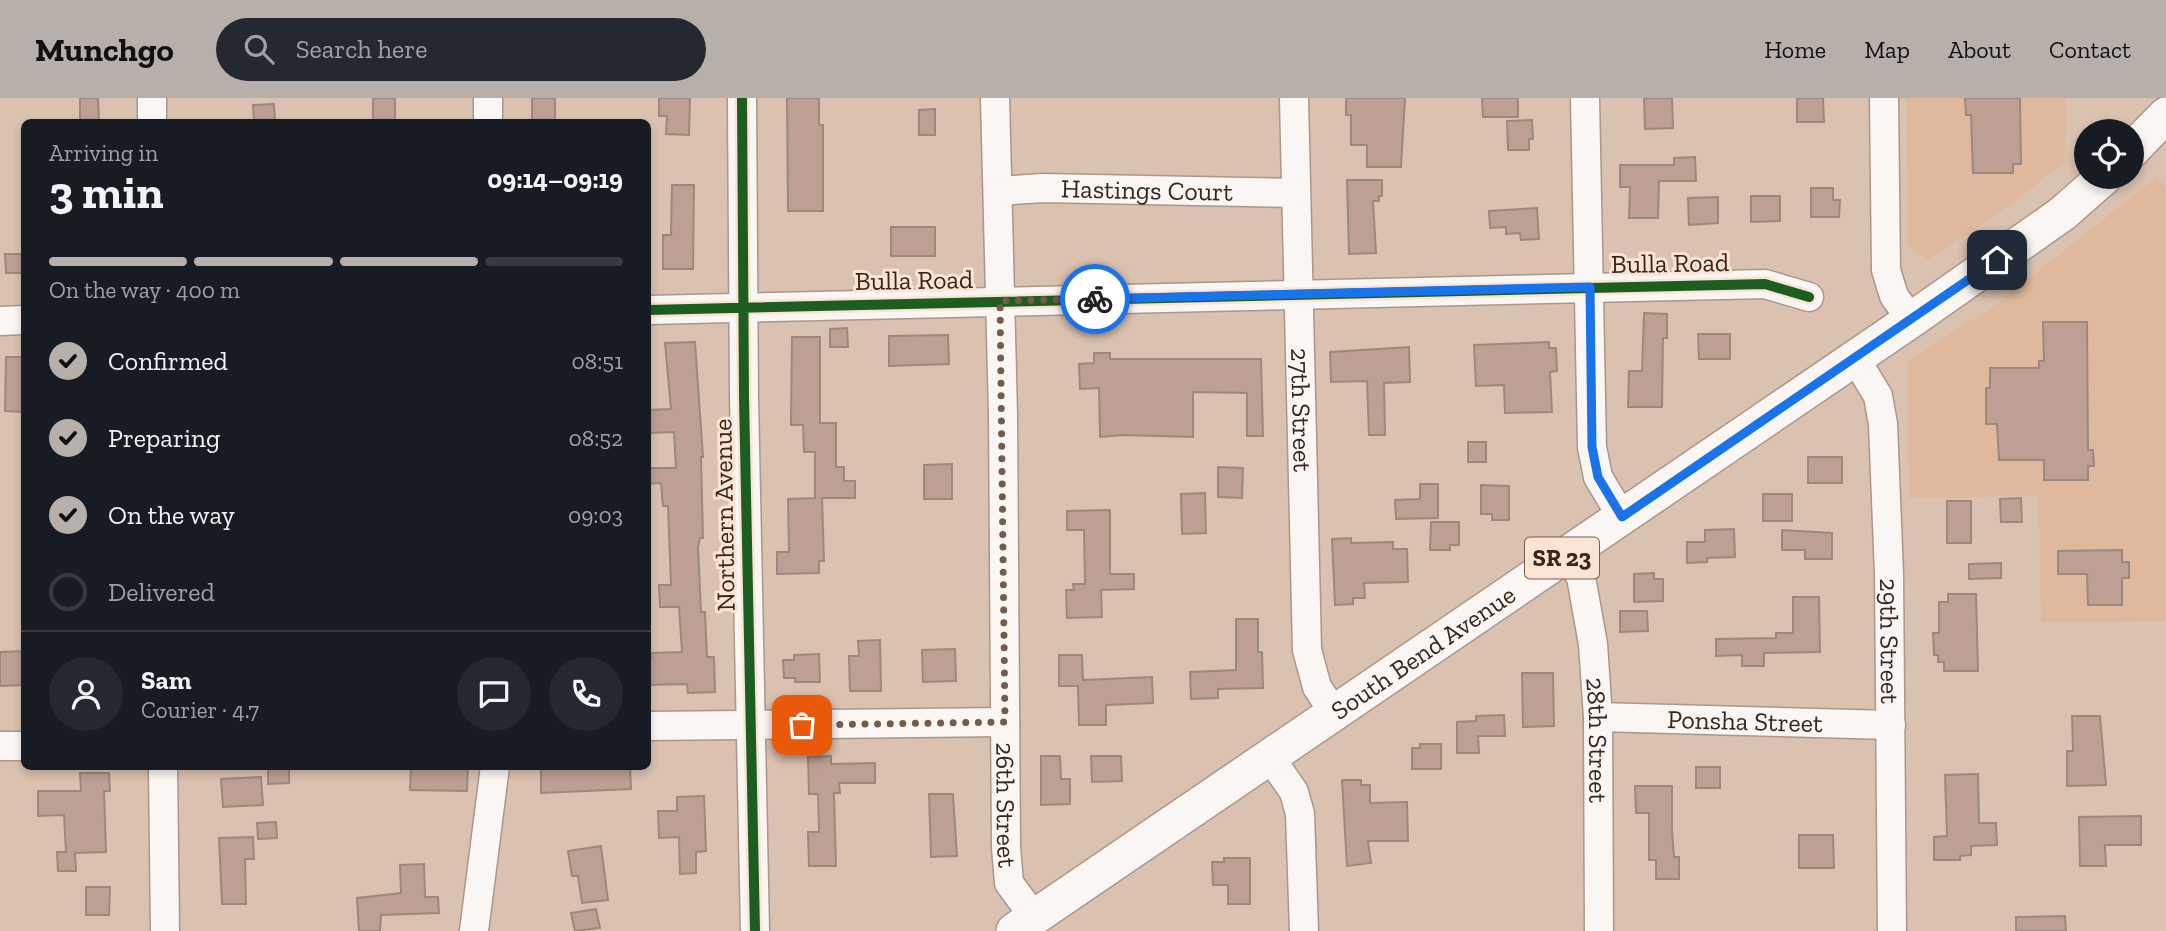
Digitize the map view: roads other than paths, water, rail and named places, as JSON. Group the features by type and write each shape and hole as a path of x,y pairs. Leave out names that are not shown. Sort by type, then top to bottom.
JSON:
{"main road":[{"path":"2144,138 2166,115"},
{"name":"South Bend Avenue","path":"1024,924 1911,320 2062,214 2090,189"}],"street":[{"path":"152,98 152,119"},
{"path":"488,98 488,119"},
{"name":"Northern Avenue","path":"742,98 743,307 755,931"},
{"name":"26th Street","path":"995,98 1009,883 1024,924"},
{"name":"27th Street","path":"1294,98 1294,193 1307,650 1317,687 1334,713"},
{"path":"1585,98 1592,447 1598,477 1622,517"},
{"path":"1884,98 1885,271 1894,296 1911,320"},
{"name":"Hastings Court","path":"998,191 1043,188 1294,193"},
{"name":"Bulla Road","path":"651,310 1765,284 1809,297"},
{"path":"0,321 21,320"},
{"name":"29th Street","path":"1855,358 1878,396 1883,424 1891,725 1892,931"},
{"name":"28th Street","path":"1566,555 1581,577 1588,605 1598,717 1599,931"},
{"name":"Ponsha Street","path":"1598,717 1891,725"},
{"path":"651,726 1005,722"},
{"path":"0,746 21,746"},
{"path":"1270,757 1294,792 1300,814 1304,931"},
{"path":"163,770 165,931"},
{"path":"474,931 494,770"}]}
